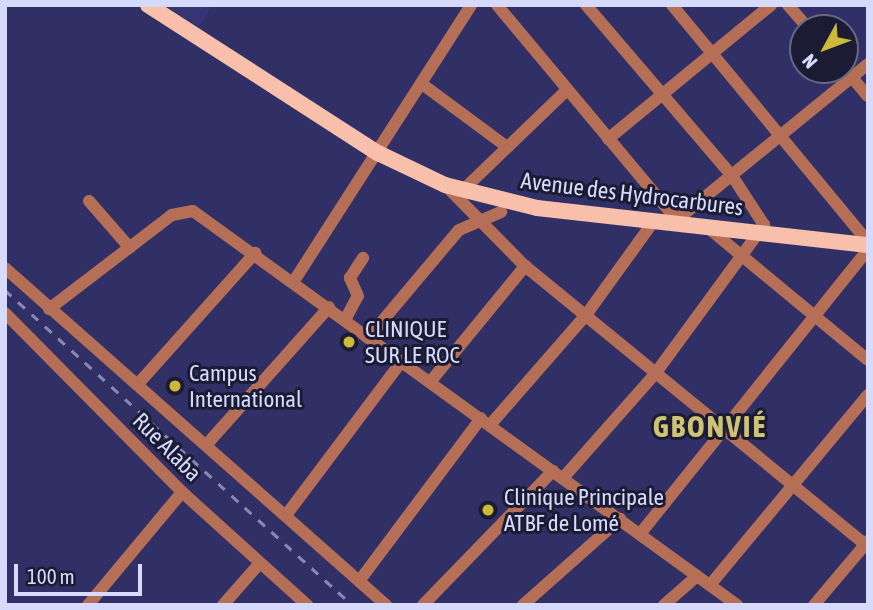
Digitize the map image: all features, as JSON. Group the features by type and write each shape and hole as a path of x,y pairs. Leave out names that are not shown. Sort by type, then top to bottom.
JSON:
{"main road":[{"name":"Avenue des Hydrocarbures","path":"148,5 378,153 445,185 468,191 508,208 653,222 679,221 707,227 868,245"}],"street":[{"path":"293,281 471,5"},
{"path":"497,5 679,221 782,135 837,84"},
{"path":"423,605 558,474 655,374 762,233 761,217 733,177 586,5"},
{"path":"640,534 815,317 868,245 782,135 671,5"},
{"path":"608,139 771,5"},
{"path":"422,84 507,147"},
{"path":"459,230 468,191 507,147 567,90"},
{"path":"445,185 474,221 525,266 867,544 814,605"},
{"path":"89,201 130,248"},
{"path":"368,338 459,230 508,208"},
{"path":"494,236 508,208"},
{"path":"49,309 130,248 189,210 255,253 737,605"},
{"path":"360,580 486,421 586,315 653,222"},
{"path":"707,227 868,360"},
{"path":"138,384 255,253"},
{"path":"345,320 358,296 350,278 363,258"},
{"path":"431,381 525,266"},
{"path":"5,268 49,309 208,443 386,605"},
{"path":"208,443 329,307"},
{"name":"Rue Alaba","path":"5,313 182,492 307,605"},
{"path":"286,514 402,361"},
{"path":"710,585 792,482 868,395"},
{"path":"88,605 182,492"},
{"path":"523,605 620,519"},
{"path":"223,605 259,564"},
{"path":"663,605 697,576"}],"shaded area":[{"path":"164,5 212,5 199,27"}],"railway":[{"path":"5,290 353,605"}],"place":[{"name":"CLINIQUE SUR LE ROC","path":"349,342"},
{"name":"Campus International","path":"175,386"},
{"name":"Clinique Principale ATBF de Lomé","path":"488,510"}],"district":[{"name":"GBONVIÉ","path":"710,426"}]}
